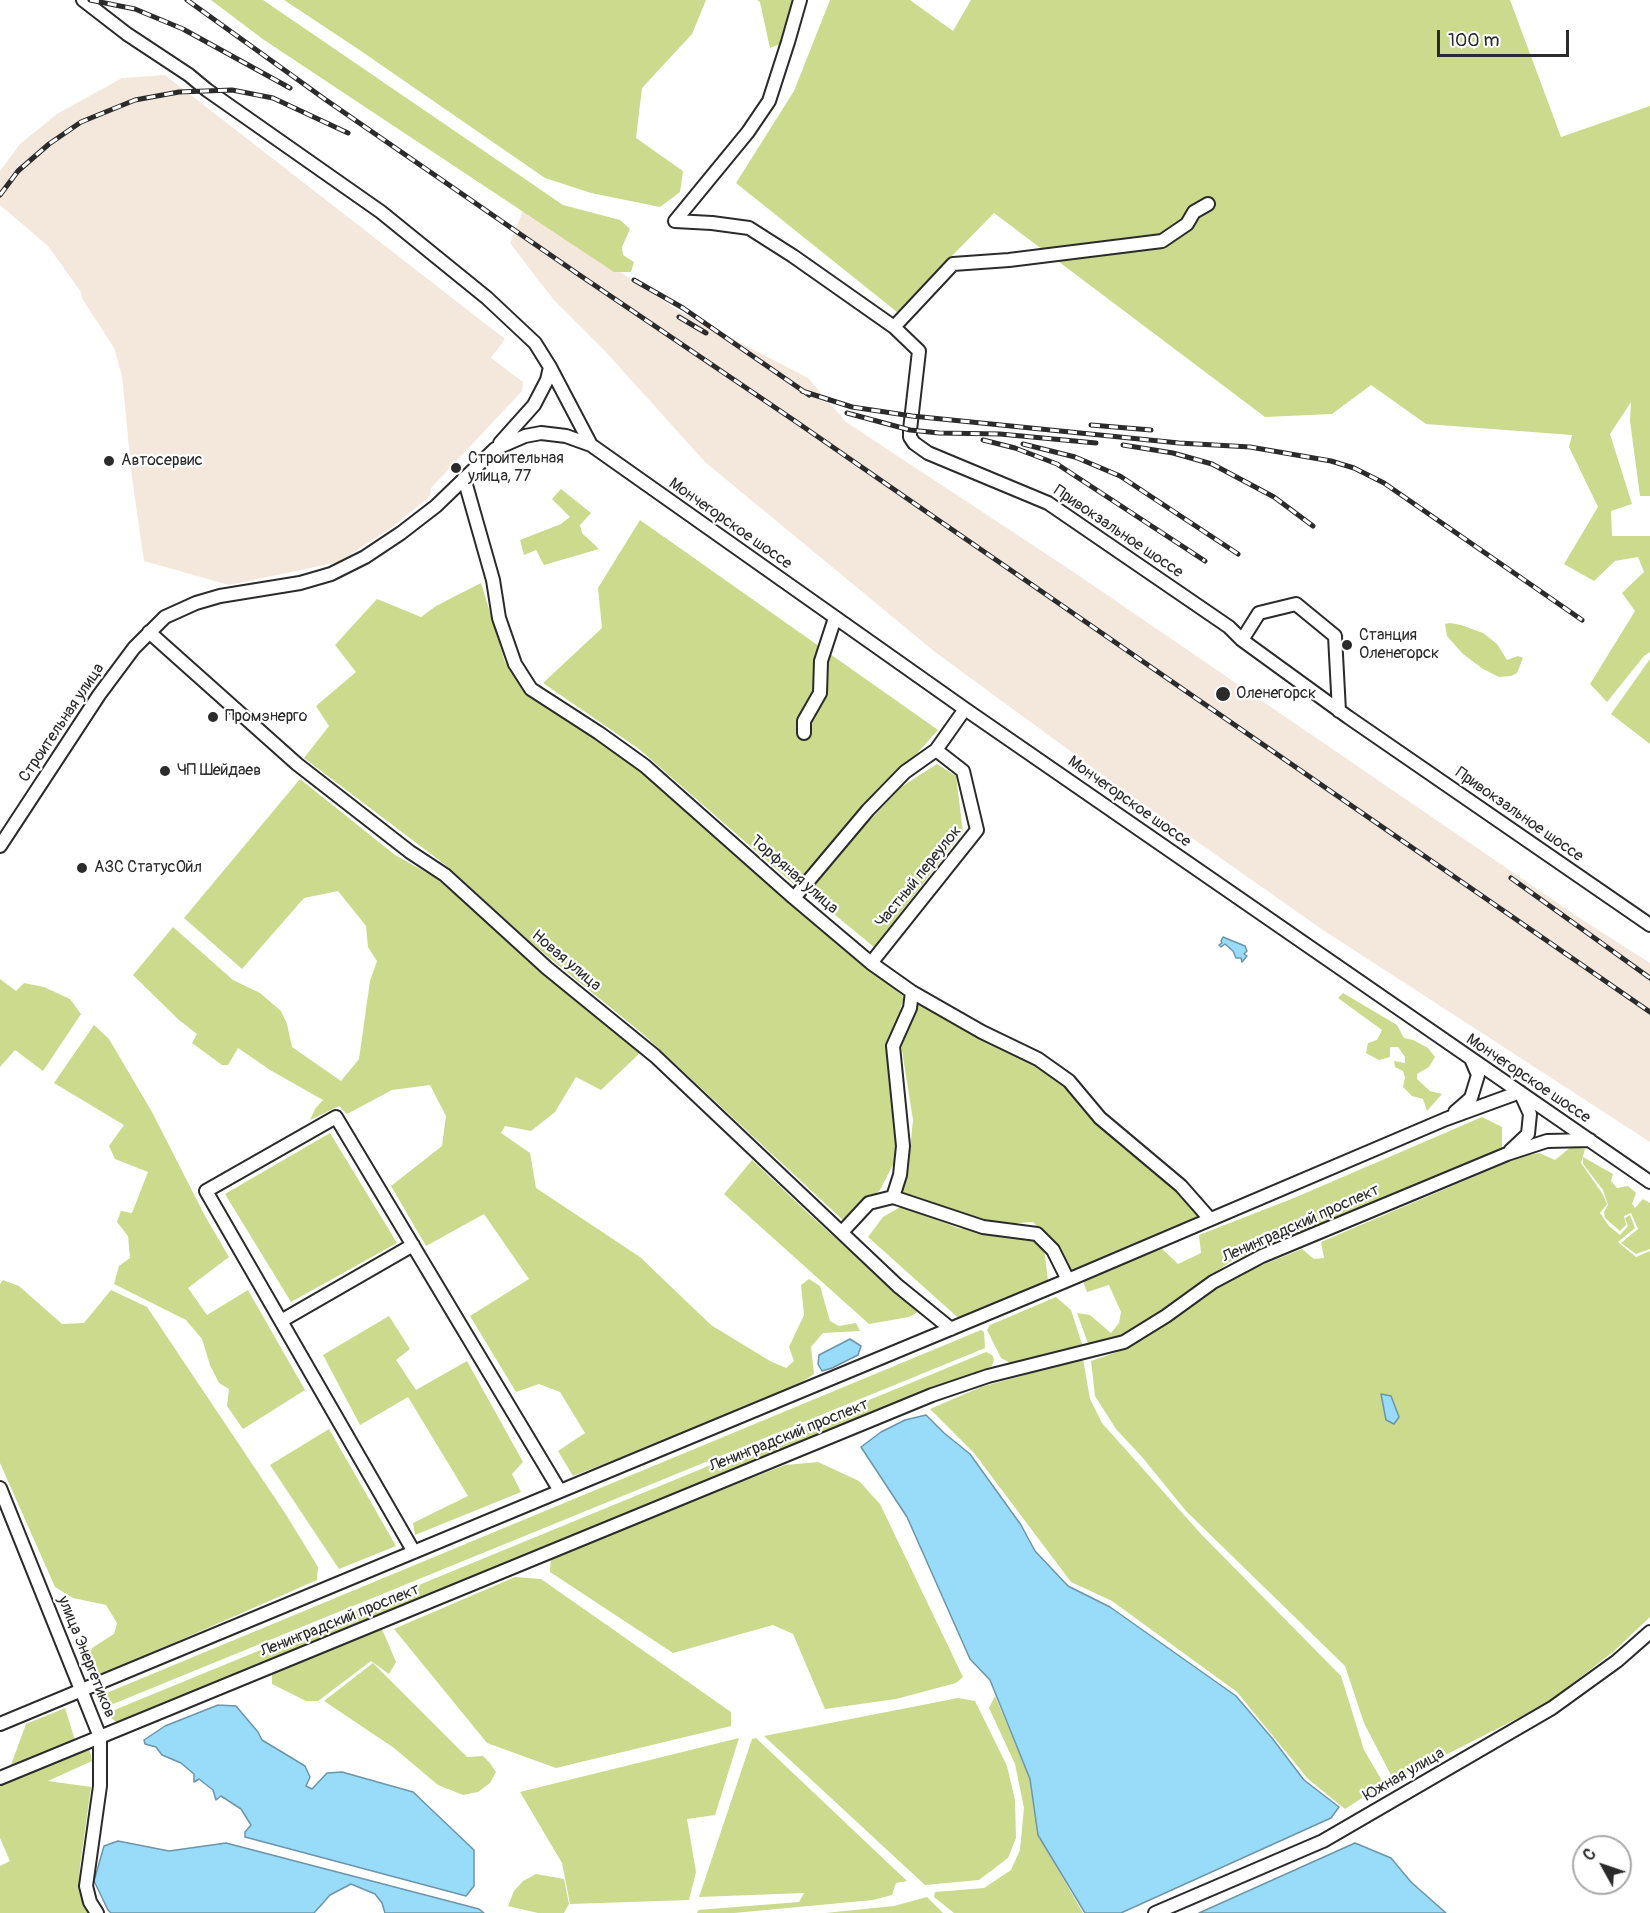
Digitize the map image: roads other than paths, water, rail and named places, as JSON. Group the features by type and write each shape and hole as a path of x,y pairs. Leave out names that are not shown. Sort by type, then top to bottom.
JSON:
{"street":[{"path":"83,0 127,34 189,75 390,219 487,298 534,344 550,368 591,445"},
{"path":"800,0 768,101 748,132 675,221 749,228 894,327 953,264 1032,258 1162,242 1187,224 1194,212 1208,204"},
{"name":"Привокзальное шоссе","path":"894,327 919,351 910,430 910,437 914,442 928,453 1048,503 1229,627 1242,640 1339,711 1650,925"},
{"name":"Строительная улица","path":"0,846 99,695 134,648 165,617 196,603 220,596 300,583 331,574 365,557 436,506 495,448 534,405 547,381 550,368"},
{"path":"495,448 541,433 566,436 591,445"},
{"name":"Мончегорское шоссе","path":"591,445 965,709 1650,1182"},
{"name":"Торфяная улица","path":"464,478 493,580 499,618 515,664 531,690 599,733 645,766 794,898 872,963 912,992 982,1032 1038,1059 1069,1081 1100,1118 1181,1186 1210,1219"},
{"path":"1242,640 1259,613 1296,603 1335,636 1339,711"},
{"path":"804,733 804,721 820,693 821,661 835,618"},
{"name":"Новая улица","path":"149,632 297,764 410,852 445,876 547,968 655,1056 898,1286 951,1329"},
{"path":"794,898 868,810 905,772 936,750 965,709"},
{"name":"Частный переулок","path":"872,963 977,830 963,771 936,750"},
{"path":"894,1197 900,1175 903,1146 893,1046 910,1008 912,992"},
{"path":"1446,1119 1472,1098 1478,1075 1472,1060"},
{"path":"0,1724 951,1329 1446,1119 1520,1092 1530,1114 1528,1134 1507,1154"},
{"path":"414,1552 206,1191 336,1117 560,1491"},
{"name":"Ленинградский проспект","path":"0,1778 932,1395 988,1376 1124,1342 1166,1316 1213,1282 1262,1256 1507,1154 1547,1141 1590,1140"},
{"path":"842,1232 868,1203 894,1197 983,1227 1037,1234 1053,1250 1068,1280"},
{"path":"281,1321 413,1245"},
{"name":"улица Энергетиков","path":"0,1488 100,1737 100,1786 86,1886 90,1902 97,1913"},
{"name":"Южная улица","path":"1155,1913 1323,1841 1552,1708 1617,1661 1650,1632"}],"water":[{"path":"1223,937 1245,946 1247,951 1244,954 1247,956 1242,962 1241,958 1236,958 1233,951 1225,944 1221,947 1219,945"},
{"path":"850,1339 861,1346 858,1355 822,1371 818,1364 819,1355"},
{"path":"1381,1394 1391,1396 1399,1417 1394,1424 1386,1420"},
{"path":"926,1415 970,1454 1021,1525 1035,1551 1068,1586 1110,1607 1236,1696 1304,1780 1339,1807 1331,1818 1121,1913 1085,1913 1038,1835 1030,1779 990,1680 970,1659 907,1517 861,1447 881,1432 905,1420"},
{"path":"218,1705 236,1706 262,1740 305,1766 310,1777 306,1786 312,1789 327,1773 342,1772 413,1792 474,1850 474,1886 466,1896 245,1837 245,1832 251,1825 241,1809 221,1796 216,1800 213,1790 199,1779 194,1782 194,1774 181,1763 162,1755 156,1747 145,1744 144,1740 165,1726"},
{"path":"118,1841 169,1851 226,1843 479,1909 484,1913 385,1913 382,1903 375,1894 351,1884 330,1895 314,1913 111,1913 94,1881 104,1846"},
{"path":"1355,1843 1391,1858 1411,1882 1446,1913 1199,1913"}],"railway":[{"path":"90,0 135,9 183,29 290,88"},
{"path":"187,0 326,100 1650,1012"},
{"path":"0,195 18,171 49,144 81,122 135,100 179,92 232,90 273,98 348,133"},
{"path":"634,280 683,308 809,395"},
{"path":"679,317 706,333"},
{"path":"802,391 852,407 912,416 1179,443 1250,447 1331,461 1354,468 1384,483 1582,620"},
{"path":"847,413 910,430 1000,434 1096,443"},
{"path":"1091,425 1151,430"},
{"path":"983,440 1015,448 1057,464 1205,561"},
{"path":"1023,444 1075,457 1120,476 1238,554"},
{"path":"1123,445 1173,453 1212,464 1274,497 1313,526"},
{"path":"1511,878 1650,978"}],"place":[{"name":"Автосервис","path":"109,461"},
{"name":"Строительная улица, 77","path":"456,468"},
{"name":"Станция Оленегорск","path":"1347,645"},
{"name":"Оленегорск","path":"1223,694"},
{"name":"Промэнерго","path":"213,717"},
{"name":"ЧП Шейдаев","path":"165,771"},
{"name":"АЗС СтатусОйл","path":"82,868"}]}
